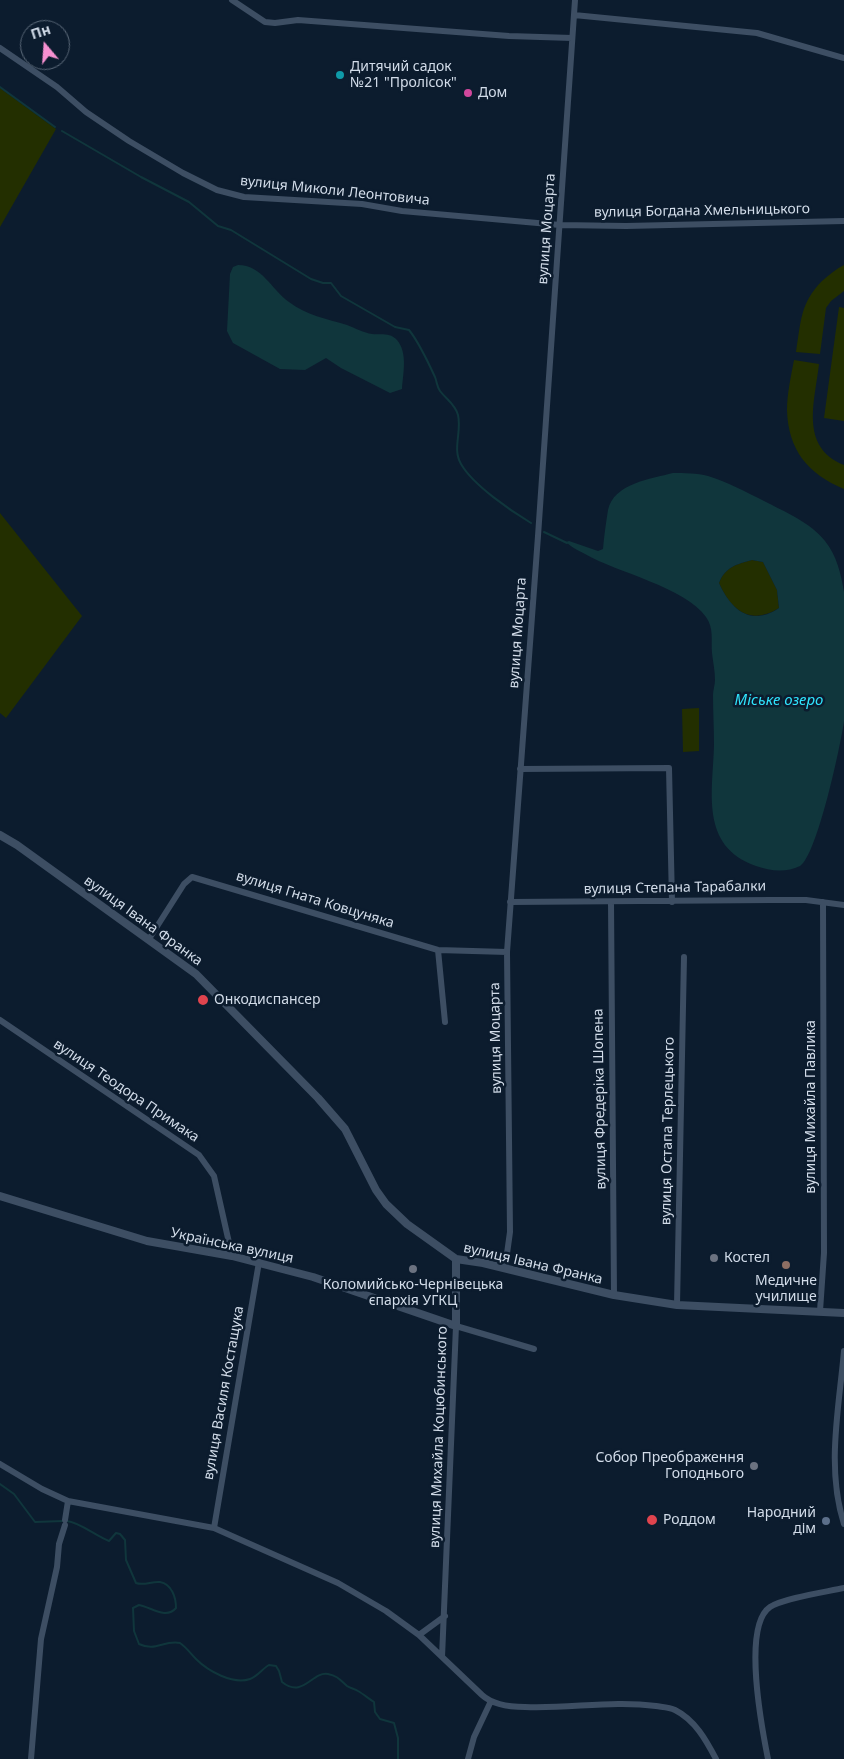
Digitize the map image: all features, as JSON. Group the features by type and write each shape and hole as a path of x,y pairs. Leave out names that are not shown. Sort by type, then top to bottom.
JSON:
{"street":[{"path":"232,0 266,22 275,24 298,20 509,36 572,38"},
{"name":"вулиця Моцарта","path":"505,1268 510,1232 507,952 575,0"},
{"path":"574,15 757,33 844,58"},
{"name":"вулиця Миколи Леонтовича","path":"0,48 57,87 86,112 129,141 217,190 244,197 362,204 402,211 560,225"},
{"name":"вулиця Богдана Хмельницького","path":"560,225 626,226 844,221"},
{"path":"520,769 669,768 672,902"},
{"name":"вулиця Івана Франка","path":"0,834 196,974 318,1098 349,1135 376,1190 386,1204 407,1224 456,1259 505,1268 614,1295 677,1305 844,1313"},
{"name":"вулиця Гната Ковцуняка","path":"149,939 184,884 192,877 438,950 507,952"},
{"name":"вулиця Степана Тарабалки","path":"510,902 753,900 842,904"},
{"name":"вулиця Фредеріка Шопена","path":"611,902 614,1295"},
{"name":"вулиця Михайла Павлика","path":"820,1311 824,1253 823,902"},
{"path":"438,950 445,1022"},
{"name":"вулиця Остапа Терлецького","path":"677,1305 684,957"},
{"name":"вулиця Теодора Примака","path":"0,1020 199,1155 214,1176 232,1256"},
{"name":"Українська вулиця","path":"0,1196 147,1241 232,1256 313,1277 456,1326"},
{"name":"вулиця Михайла Коцюбинського","path":"442,1657 456,1326 456,1259"},
{"name":"вулиця Василя Костащука","path":"214,1528 259,1262"},
{"path":"456,1326 534,1349"},
{"path":"844,1351 834,1461 836,1493 844,1524"},
{"path":"0,1464 68,1502 214,1528 338,1583 386,1611 419,1635 490,1702 516,1707 540,1708 629,1703 672,1709 696,1727 716,1759"},
{"path":"31,1759 41,1639 57,1567 59,1544 68,1502"},
{"path":"768,1759 755,1669 756,1639 761,1619 768,1609 778,1603 844,1588"},
{"path":"419,1635 445,1616"},
{"path":"468,1759 474,1737 490,1702"}],"green space":[{"path":"0,88 56,129 0,227"},
{"path":"844,265 844,291 831,301 826,308 820,354 796,352 805,305 809,297 822,281"},
{"path":"839,307 844,308 844,421 824,418"},
{"path":"794,360 819,364 813,407 815,435 821,447 830,457 844,465 844,489 831,483 810,468 802,459 791,437 787,404"},
{"path":"0,513 82,616 6,718 0,713"},
{"path":"752,560 763,562 777,590 779,608 769,613 750,615 736,608 729,601 719,583 728,570"},
{"path":"699,708 699,751 683,752 682,709"}],"water":[{"path":"238,265 246,266 260,273 283,297 302,310 366,333 394,337 403,351 404,357 402,389 390,393 341,368 326,358 305,370 280,369 233,343 227,331 230,274 233,267"},
{"name":"Міське озеро","path":"673,473 708,476 723,481 789,513 819,534 833,553 838,565 844,592 844,721 833,774 814,842 807,858 800,866 789,870 767,869 738,857 725,845 717,831 713,815 712,798 713,695 715,677 709,621 696,606 683,597 650,581 599,561 575,549 566,542 569,541 598,551 603,549 608,510 618,494 625,488 644,480","holes":["752,560 763,562 777,590 779,608 759,616 751,616 736,608 719,583 725,573 737,565"]}],"waterway":[{"path":"0,87 55,127"},
{"path":"62,131 141,177 189,202 218,226 231,230 311,279 323,283 331,283 341,296 395,327 409,330 427,359 439,389 457,411 459,421 457,452 461,464 483,489 531,523"},
{"path":"544,532 567,543"},
{"path":"0,1484 14,1494 35,1522 63,1521"},
{"path":"67,1521 77,1524 109,1541 116,1533 120,1534 125,1540 126,1560 136,1583 160,1582 170,1588 176,1608 172,1611 163,1613 139,1605 133,1608 134,1631 139,1644 150,1647 180,1643 207,1668 221,1676 236,1680 250,1679 269,1665 276,1666 282,1682 296,1688 322,1674 339,1678 347,1686 374,1702 375,1712 380,1719 394,1723 398,1738 398,1759"}],"place":[{"name":"Дитячий садок №21 \"Пролісок\"","path":"340,75"},
{"name":"Дом","path":"468,93"},
{"name":"Онкодиспансер","path":"203,1000"},
{"name":"Костел","path":"714,1258"},
{"name":"Медичне училище","path":"786,1265"},
{"name":"Коломийсько-Чернівецька єпархія УГКЦ","path":"413,1269"},
{"name":"Собор Преображення Гоподнього","path":"754,1466"},
{"name":"Роддом","path":"652,1520"},
{"name":"Народний дім","path":"826,1521"}]}
